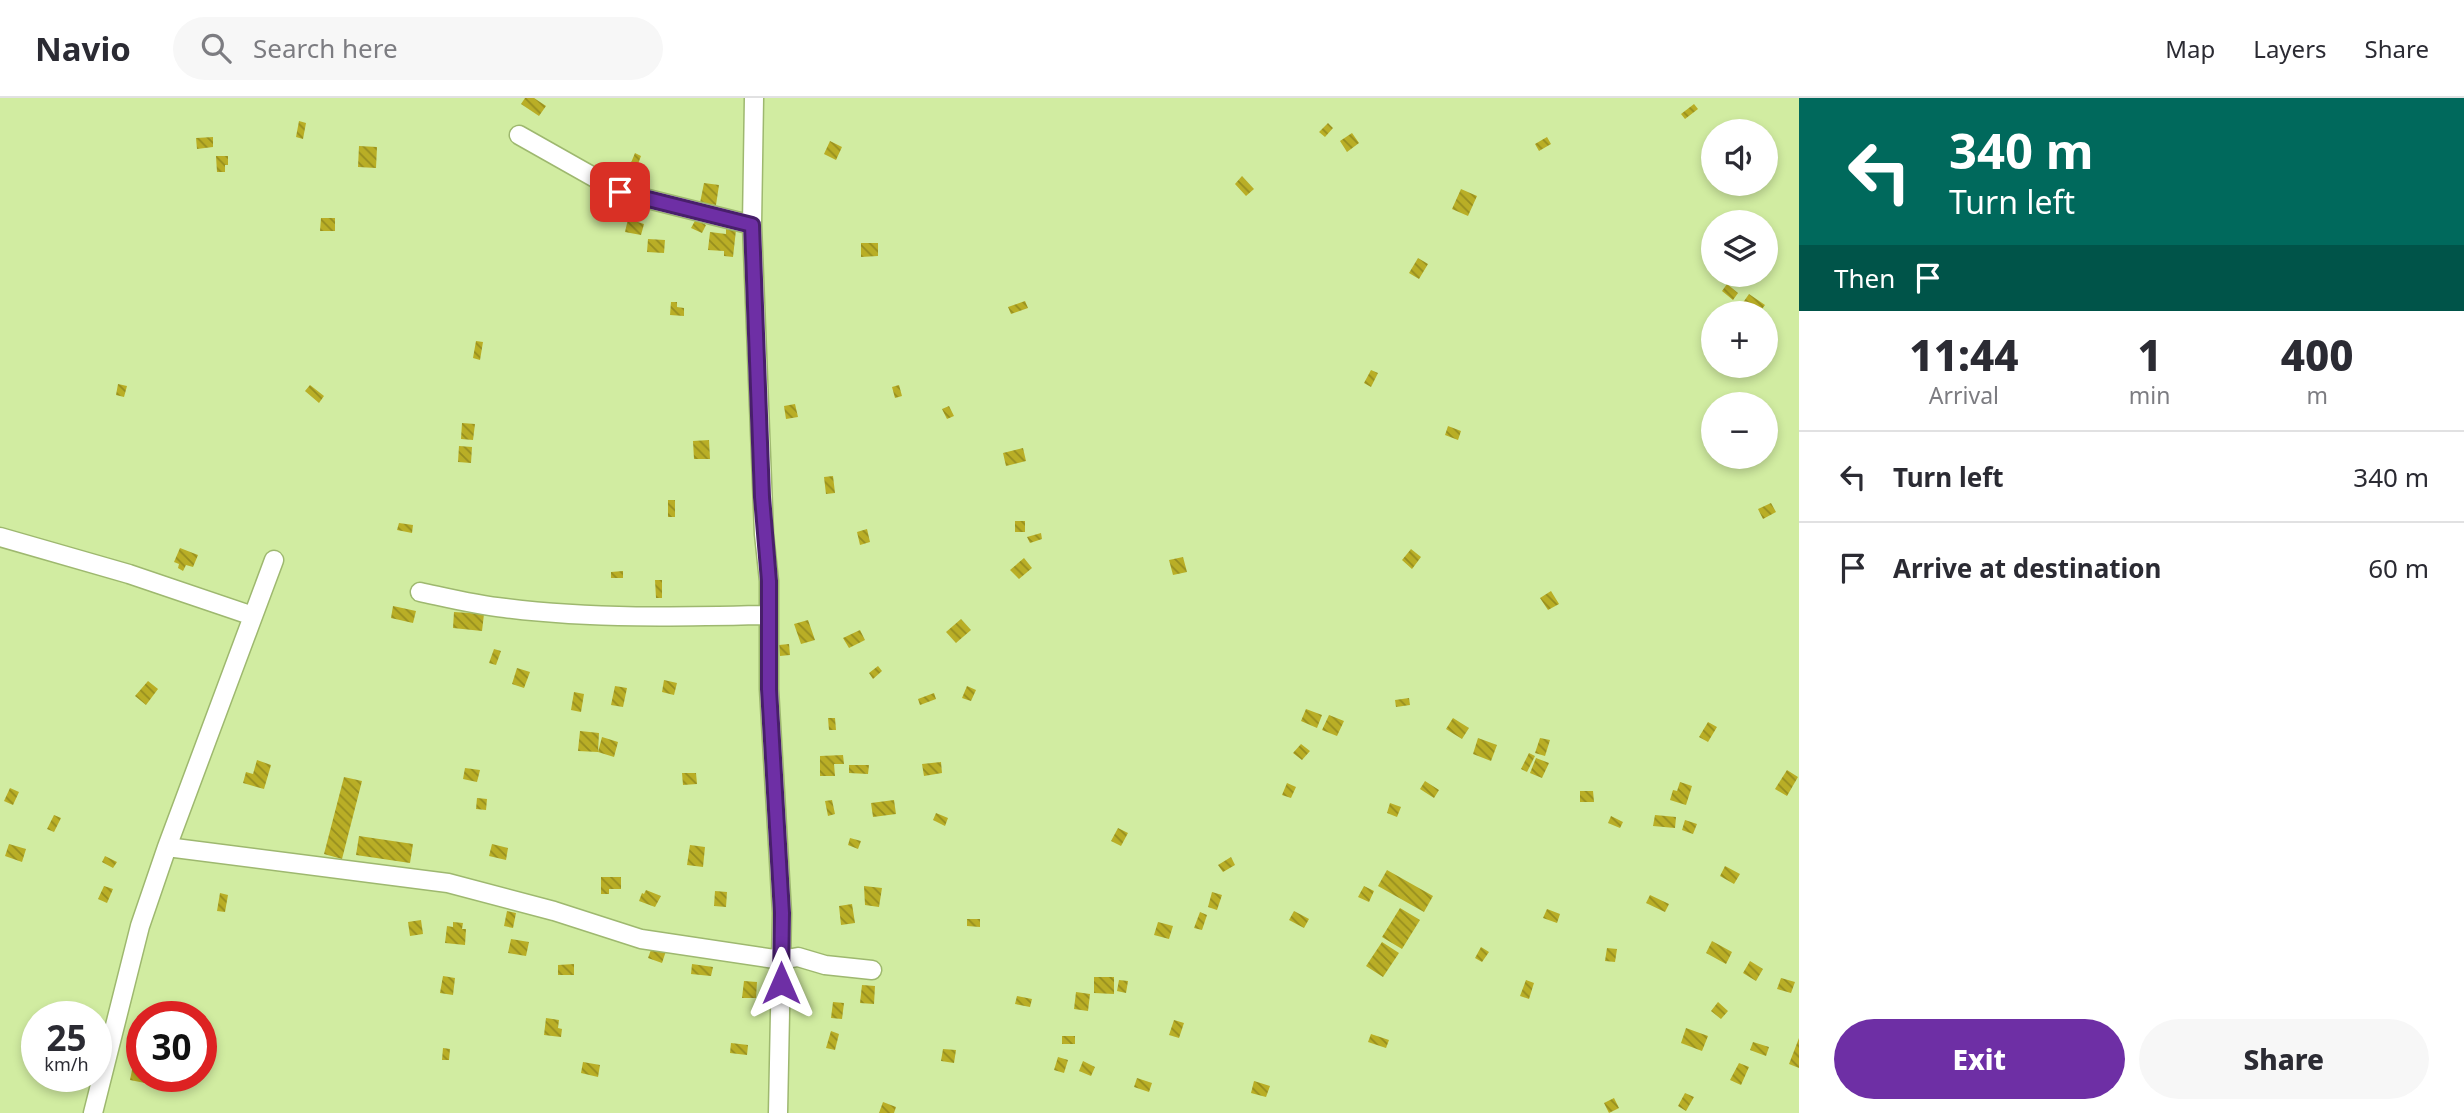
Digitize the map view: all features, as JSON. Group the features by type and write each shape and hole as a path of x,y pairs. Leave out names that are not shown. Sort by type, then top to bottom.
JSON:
{"street":[{"path":"754,98 752,225 762,489 769,581 769,689 782,913 778,1113"},
{"path":"519,135 620,192 752,225"},
{"path":"0,537 129,574 253,616"},
{"path":"94,1113 140,926 274,560"},
{"path":"420,592 503,608 582,615 676,618 768,615"},
{"path":"167,847 448,883 641,939 781,960 798,957 825,965 873,970"}],"building":[{"path":"525,98 534,98 546,106 539,116 521,104"},
{"path":"1694,104 1698,109 1685,119 1681,114"},
{"path":"299,121 306,123 303,139 296,137"},
{"path":"1328,123 1333,128 1325,137 1319,132"},
{"path":"1352,133 1359,143 1347,152 1340,141"},
{"path":"213,137 213,147 197,149 196,138"},
{"path":"1547,137 1551,144 1539,151 1535,144"},
{"path":"830,141 842,147 836,160 824,154"},
{"path":"359,146 377,147 376,168 358,167"},
{"path":"635,153 641,156 635,172 628,170"},
{"path":"216,156 228,156 225,172 217,172"},
{"path":"1242,176 1254,189 1246,196 1235,184"},
{"path":"704,183 719,185 716,205 700,203"},
{"path":"1461,189 1477,196 1468,216 1452,209"},
{"path":"321,218 335,218 335,231 320,231"},
{"path":"628,219 644,224 641,235 625,232"},
{"path":"696,219 706,225 702,233 691,228"},
{"path":"726,229 736,230 733,257 724,256 724,251 708,250 710,232 726,234"},
{"path":"648,239 665,240 664,253 647,252"},
{"path":"861,243 878,243 878,256 861,257"},
{"path":"1418,258 1428,264 1419,279 1409,273"},
{"path":"1725,287 1731,287 1738,293 1733,300 1722,291"},
{"path":"1749,294 1759,301 1744,301"},
{"path":"1025,301 1028,308 1011,314 1008,307"},
{"path":"671,302 677,302 677,307 684,308 684,316 670,315"},
{"path":"476,341 483,342 480,360 473,358"},
{"path":"1371,370 1378,373 1371,387 1364,383"},
{"path":"118,384 127,386 124,397 116,395"},
{"path":"310,385 324,396 319,403 305,391"},
{"path":"899,385 902,396 895,398 892,387"},
{"path":"795,404 798,417 786,419 784,406"},
{"path":"949,406 954,416 947,419 942,409"},
{"path":"462,423 475,424 473,440 461,439"},
{"path":"1448,426 1461,431 1458,440 1445,435"},
{"path":"709,440 710,459 694,459 693,441"},
{"path":"459,446 472,447 471,463 458,462"},
{"path":"1023,448 1026,461 1006,466 1003,453"},
{"path":"833,476 835,493 826,494 824,477"},
{"path":"668,500 675,500 675,517 668,517"},
{"path":"1771,503 1776,512 1763,519 1758,509"},
{"path":"1015,521 1025,521 1025,532 1015,532"},
{"path":"399,523 413,525 412,533 397,530"},
{"path":"867,529 870,542 860,545 857,532"},
{"path":"1041,533 1042,539 1030,543 1027,537"},
{"path":"180,548 198,555 193,567 186,565 183,571 178,568 179,564 174,562"},
{"path":"1411,549 1421,557 1412,569 1402,560"},
{"path":"1183,557 1187,572 1173,575 1169,560"},
{"path":"1024,558 1032,568 1019,579 1010,570"},
{"path":"623,571 623,578 611,578 611,572"},
{"path":"655,580 662,580 662,598 656,598"},
{"path":"1551,591 1559,604 1548,610 1540,598"},
{"path":"393,606 416,611 413,623 391,618"},
{"path":"454,612 484,614 482,631 453,628"},
{"path":"961,619 971,630 956,643 946,632"},
{"path":"808,620 815,640 801,644 794,624"},
{"path":"860,630 865,640 849,648 843,638"},
{"path":"789,644 790,655 780,656 779,645"},
{"path":"494,649 501,651 496,665 489,663"},
{"path":"878,666 882,671 873,679 869,673"},
{"path":"517,668 530,672 524,688 512,684"},
{"path":"664,680 677,683 674,695 662,692"},
{"path":"148,681 158,689 146,705 135,696"},
{"path":"615,686 627,688 623,707 611,705"},
{"path":"967,686 976,690 971,701 962,698"},
{"path":"574,692 584,694 581,712 571,710"},
{"path":"934,693 936,699 920,705 918,699"},
{"path":"1409,698 1410,705 1396,707 1395,700"},
{"path":"1306,709 1322,715 1317,728 1301,721"},
{"path":"1329,715 1344,721 1337,736 1322,730"},
{"path":"828,718 835,718 836,730 829,730"},
{"path":"1453,718 1469,728 1462,739 1446,729"},
{"path":"1708,722 1717,727 1708,742 1699,737"},
{"path":"580,731 599,733 598,752 578,751"},
{"path":"602,737 618,742 614,757 598,752"},
{"path":"1478,738 1497,745 1491,761 1473,754"},
{"path":"1540,738 1550,740 1545,756 1535,753"},
{"path":"1301,744 1310,751 1302,760 1293,753"},
{"path":"1529,753 1535,756 1527,772 1521,769"},
{"path":"843,755 844,764 834,764 835,776 820,776 820,756"},
{"path":"1536,758 1549,763 1542,778 1530,773"},
{"path":"257,760 271,765 264,789 243,783 246,772 253,774"},
{"path":"941,762 942,773 924,776 922,764"},
{"path":"849,765 869,765 868,774 849,773"},
{"path":"465,768 480,770 477,782 463,779"},
{"path":"1787,770 1798,777 1787,796 1775,789"},
{"path":"682,773 696,773 697,784 683,785"},
{"path":"344,777 362,781 342,859 324,854"},
{"path":"1425,781 1439,790 1434,798 1420,789"},
{"path":"1680,782 1692,786 1686,805 1670,800 1673,790 1677,791"},
{"path":"1287,783 1296,787 1291,798 1282,795"},
{"path":"10,788 19,792 13,805 4,801"},
{"path":"1580,791 1593,791 1594,802 1580,802"},
{"path":"477,798 487,799 486,810 476,809"},
{"path":"832,800 835,814 828,816 825,801"},
{"path":"894,800 896,814 873,817 871,803"},
{"path":"1390,803 1401,807 1397,817 1387,813"},
{"path":"936,813 948,818 945,826 933,820"},
{"path":"54,815 61,818 54,832 47,829"},
{"path":"1655,815 1676,817 1675,828 1653,826"},
{"path":"1611,816 1623,822 1620,828 1608,823"},
{"path":"1685,820 1697,824 1693,834 1682,830"},
{"path":"1118,828 1128,833 1121,846 1111,841"},
{"path":"359,836 413,844 410,863 356,855"},
{"path":"850,838 861,841 858,849 848,845"},
{"path":"9,844 26,849 22,862 5,856"},
{"path":"492,844 508,848 506,860 489,856"},
{"path":"690,845 705,847 703,867 687,865"},
{"path":"105,856 117,862 113,868 102,862"},
{"path":"1231,857 1235,865 1223,872 1218,865"},
{"path":"1725,866 1740,874 1734,884 1720,876"},
{"path":"1387,870 1433,896 1424,912 1378,886"},
{"path":"601,877 621,877 621,889 609,889 609,894 601,894"},
{"path":"104,886 113,889 107,903 98,899"},
{"path":"864,886 882,888 879,907 865,905"},
{"path":"1364,886 1374,891 1369,902 1358,897"},
{"path":"646,890 661,896 655,907 639,901"},
{"path":"715,891 727,892 726,907 714,906"},
{"path":"1212,892 1222,895 1217,910 1208,907"},
{"path":"220,893 228,895 225,912 217,911"},
{"path":"1650,895 1669,904 1665,912 1646,903"},
{"path":"852,904 855,923 841,925 839,906"},
{"path":"1400,908 1420,920 1402,949 1382,937"},
{"path":"1547,909 1560,914 1557,923 1543,918"},
{"path":"507,911 516,913 513,928 504,926"},
{"path":"1294,911 1309,919 1304,928 1289,920"},
{"path":"1200,912 1207,915 1202,930 1194,928"},
{"path":"967,919 980,919 980,927 967,926"},
{"path":"421,920 423,934 410,936 408,922"},
{"path":"453,922 463,923 462,929 466,929 465,945 445,943 447,926 453,927"},
{"path":"1158,922 1173,926 1169,939 1154,935"},
{"path":"511,939 529,942 526,956 508,953"},
{"path":"1712,941 1732,952 1726,964 1706,953"},
{"path":"1382,942 1399,953 1383,977 1366,966"},
{"path":"652,947 666,951 662,963 648,958"},
{"path":"1481,947 1489,952 1482,962 1475,958"},
{"path":"1607,948 1617,949 1615,962 1605,961"},
{"path":"1750,961 1763,969 1756,981 1743,973"},
{"path":"574,964 574,975 558,975 558,965"},
{"path":"692,964 713,967 711,976 691,974"},
{"path":"443,976 455,978 453,995 440,993"},
{"path":"1094,977 1114,977 1114,994 1094,993"},
{"path":"1781,978 1795,982 1791,993 1777,989"},
{"path":"1119,980 1128,981 1126,993 1117,991"},
{"path":"1526,980 1534,983 1529,999 1520,996"},
{"path":"744,981 757,982 756,998 742,998"},
{"path":"862,985 875,986 874,1004 860,1003"},
{"path":"1076,992 1090,994 1088,1011 1074,1009"},
{"path":"1017,996 1032,999 1030,1007 1015,1004"},
{"path":"833,1002 844,1003 842,1019 831,1018"},
{"path":"1718,1002 1728,1011 1721,1019 1711,1011"},
{"path":"546,1018 559,1020 561,1037 544,1035"},
{"path":"1174,1020 1184,1023 1179,1038 1169,1035"},
{"path":"1686,1028 1708,1036 1702,1051 1681,1043"},
{"path":"831,1031 839,1034 835,1050 826,1048"},
{"path":"1371,1034 1389,1040 1386,1048 1368,1042"},
{"path":"1062,1036 1075,1036 1075,1044 1062,1044"},
{"path":"1799,1038 1799,1068 1789,1064"},
{"path":"1753,1042 1769,1047 1766,1056 1750,1050"},
{"path":"731,1043 748,1045 747,1055 730,1053"},
{"path":"443,1048 450,1049 449,1060 442,1060"},
{"path":"943,1049 956,1050 954,1063 941,1061"},
{"path":"1058,1057 1068,1060 1064,1073 1054,1070"},
{"path":"1083,1061 1095,1067 1091,1076 1079,1071"},
{"path":"583,1062 600,1065 598,1077 581,1073"},
{"path":"1739,1063 1749,1067 1741,1085 1730,1080"},
{"path":"1137,1078 1152,1083 1149,1092 1134,1087"},
{"path":"1254,1081 1270,1086 1266,1097 1251,1093"},
{"path":"1685,1093 1694,1097 1686,1111 1678,1106"},
{"path":"1614,1098 1619,1108 1609,1113 1604,1103"},
{"path":"883,1102 896,1107 894,1113 879,1113"}],"route":[{"path":"620,192 752,225 762,497 769,581 769,689 782,913 781,983"}]}
